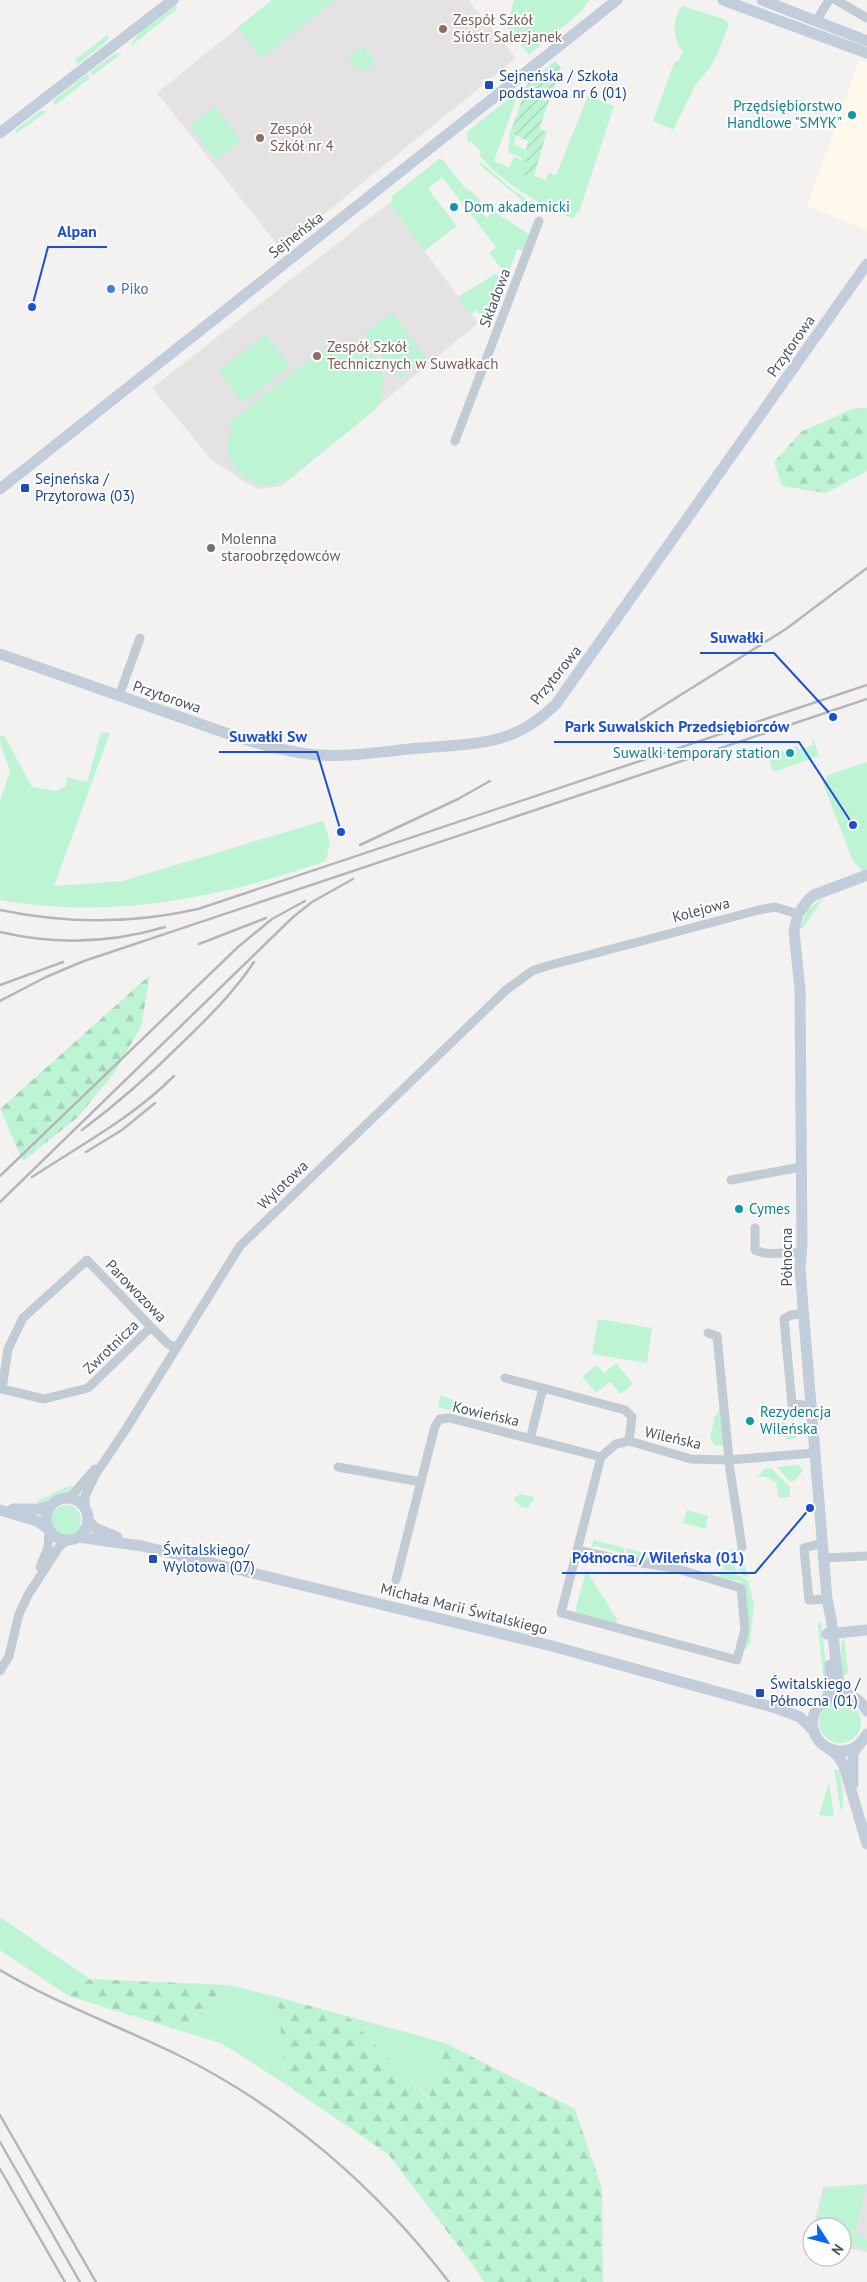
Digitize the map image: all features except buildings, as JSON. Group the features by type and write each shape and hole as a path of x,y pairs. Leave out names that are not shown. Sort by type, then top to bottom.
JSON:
{"street":[{"path":"0,133 173,0"},
{"path":"723,0 867,53"},
{"path":"762,0 867,42"},
{"path":"816,21 829,0"},
{"path":"836,0 867,18"},
{"name":"Sejneńska","path":"0,489 613,2"},
{"name":"Składowa","path":"455,441 539,221"},
{"name":"Przytorowa","path":"0,654 275,748 319,755 360,754 474,742 498,739 519,731 532,724 556,704 867,264"},
{"path":"119,696 140,638"},
{"path":"798,914 808,900 814,896 867,875"},
{"name":"Kolejowa","path":"532,971 768,908 784,908 798,914"},
{"name":"Północna","path":"798,914 794,931 800,990 800,1268 830,1634 831,1679 824,1700 814,1717 814,1731"},
{"name":"Wylotowa","path":"67,1498 74,1493 104,1460 126,1429 175,1347 240,1246 506,990 532,971"},
{"path":"731,1180 800,1167"},
{"path":"754,1228 755,1250 763,1254 801,1253"},
{"name":"Parowozowa","path":"2,1389 8,1349 23,1318 87,1260 168,1344 175,1347"},
{"path":"803,1314 791,1315 784,1319 792,1404 811,1406"},
{"name":"Zwrotnicza","path":"2,1389 44,1399 88,1388 151,1327"},
{"path":"708,1333 717,1336 729,1460 742,1547"},
{"path":"505,1378 625,1410 632,1417 629,1441"},
{"path":"530,1439 543,1388"},
{"name":"Kowieńska","path":"396,1580 435,1426 440,1419 450,1418 601,1457"},
{"name":"Wileńska","path":"601,1457 616,1444 629,1441 691,1459 729,1460 814,1453"},
{"path":"577,1550 622,1560 674,1568 741,1588 745,1629 738,1660 561,1613 577,1550 601,1457"},
{"name":"Wylotowa","path":"85,1508 85,1496 104,1460"},
{"path":"338,1467 421,1482"},
{"path":"0,1509 40,1509 58,1500 67,1498 77,1500 85,1508 88,1520 85,1530 59,1547 34,1586 19,1614 9,1656 0,1671"},
{"path":"34,1586 50,1540 45,1517 50,1505"},
{"path":"0,1509 37,1521 60,1540 73,1539"},
{"name":"Michała Marii Świtalskiego","path":"88,1520 92,1526 142,1546 552,1646 776,1708 800,1717 828,1748"},
{"name":"Michała Marii Świtalskiego","path":"73,1539 142,1546"},
{"path":"823,1543 804,1548 809,1600 827,1599"},
{"path":"824,1558 867,1556"},
{"path":"830,1634 867,1630"},
{"name":"Północna","path":"830,1634 838,1678 843,1689 850,1696 861,1702 867,1711"},
{"name":"Michała Marii Świtalskiego","path":"776,1708 812,1709 824,1700 839,1695 850,1696"},
{"path":"828,1748 844,1751 864,1739"},
{"path":"853,1798 853,1753 864,1739"},
{"path":"828,1748 842,1762 867,1844"}],"shaded area":[{"path":"272,0 468,0 516,58 281,249 157,93"},
{"path":"859,60 867,63 867,230 807,206"},
{"name":"Zespół Szkół Technicznych w Suwałkach","path":"389,203 478,323 282,486 259,489 244,482 211,459 152,388"},
{"path":"867,2184 867,2252 852,2249 852,2217 816,2217 823,2187"}],"green space":[{"path":"272,0 335,0 261,58 237,28"},
{"path":"514,0 589,0 582,11 529,55 507,26"},
{"path":"176,5 177,9 131,46 144,29"},
{"path":"682,6 724,19 729,24 718,53 709,69 696,84 673,130 653,121 674,63 680,59 683,51 675,35 676,17"},
{"path":"107,35 109,37 106,42 78,64 75,60"},
{"path":"364,46 376,61 367,70 361,71 350,62 350,56"},
{"path":"116,53 121,54 91,75 91,71"},
{"path":"555,61 561,68 539,129 547,132 533,179 523,175 528,141 510,133 528,83"},
{"path":"87,74 90,78 54,106 54,100"},
{"path":"519,91 494,161 509,167 514,157 523,160 508,152 510,133 516,137 514,145 525,149 526,164 533,178 534,176 546,180 548,173 556,175 588,96 614,106 579,212 576,213 574,219 522,192 489,166 479,155 481,152 471,141 468,143 468,131"},
{"path":"215,106 241,141 216,160 189,126"},
{"path":"42,110 46,112 17,133 15,130"},
{"path":"439,159 442,159 465,188 477,196 484,210 482,212 487,218 493,211 530,235 523,251 517,249 510,269 500,267 489,253 496,247 442,177 428,189 457,226 424,251 389,203 393,200 391,197"},
{"path":"481,162 514,191 542,208 541,212 537,213 480,165"},
{"path":"495,274 505,279 492,312 484,321 477,310 470,315 458,297"},
{"path":"392,312 426,357 399,378 364,334"},
{"path":"265,334 290,366 243,403 218,371"},
{"path":"336,339 340,344 353,344 364,348 373,354 379,363 384,385 382,397 377,408 287,480 271,485 259,484 248,479 232,463 228,453 228,441 232,429 227,424"},
{"path":"867,408 867,471 826,493 782,486 774,462 801,432 852,409"},
{"path":"101,732 110,733 54,886 122,881 323,821 330,841 326,861 246,886 166,902 84,908 42,906 0,900 0,802 10,771 0,742 0,736 4,735 32,787 56,791 66,786 67,777 87,782"},
{"path":"814,740 819,756 773,772 768,756 797,746 799,750 813,745 812,741"},
{"path":"867,762 867,870 863,871 853,861 823,784 828,775"},
{"path":"824,897 803,928 800,929 807,910"},
{"path":"150,975 141,1027 114,1073 78,1117 23,1161 0,1109"},
{"path":"598,1319 652,1328 647,1363 592,1354"},
{"path":"616,1363 633,1384 621,1394 610,1382 596,1393 582,1376 597,1365 604,1373"},
{"path":"441,1395 474,1408 472,1416 438,1407"},
{"path":"721,1408 725,1445 715,1446 710,1438 715,1416"},
{"path":"476,1410 506,1418 504,1425 474,1417"},
{"path":"774,1422 784,1422 793,1431 799,1431 796,1438 788,1440 775,1428 771,1428"},
{"path":"799,1465 803,1471 794,1481 790,1482 777,1467"},
{"path":"771,1468 790,1487 790,1497 779,1498 776,1483 767,1477 758,1477 764,1469"},
{"path":"72,1486 74,1487 72,1489 38,1505 37,1501"},
{"path":"520,1494 535,1497 528,1508 521,1507 513,1499"},
{"path":"66,1505 77,1509 81,1520 77,1531 66,1535 55,1531 51,1520 55,1509"},
{"path":"687,1510 708,1516 705,1529 683,1523"},
{"path":"594,1540 625,1548 623,1556 619,1552 595,1546 591,1548"},
{"path":"627,1548 651,1555 650,1560 625,1557"},
{"path":"741,1549 748,1578 741,1574 729,1550"},
{"path":"727,1551 738,1573 722,1569"},
{"path":"586,1570 617,1619 616,1624 575,1612"},
{"path":"722,1571 743,1577 748,1581 754,1605 750,1643 741,1656 744,1595 742,1582 719,1577"},
{"path":"821,1621 827,1677 823,1675 818,1625"},
{"path":"844,1637 848,1672 842,1676 841,1644"},
{"path":"844,1701 852,1704 858,1710 861,1722 858,1734 852,1740 836,1743 828,1740 822,1734 819,1718 822,1710 828,1704"},
{"path":"834,1770 839,1770 841,1779 843,1798 841,1811"},
{"path":"829,1782 834,1817 819,1815"},
{"path":"0,1917 90,1979 69,1996 0,1950"},
{"path":"90,1979 229,1985 178,2030 69,1996"},
{"path":"229,1985 277,1997 287,2085 221,2043 178,2030"},
{"path":"277,1997 347,2016 429,2099 445,2043 575,2109 602,2189 603,2282 484,2282 388,2154 287,2085"},
{"path":"347,2016 445,2043 430,2099"},
{"path":"867,2185 854,2235 867,2239 867,2249 852,2245 852,2217 818,2217 824,2189"}],"railway":[{"path":"631,726 786,629 867,568"},
{"path":"0,910 50,918 124,920 198,909 867,685"},
{"path":"0,1001 46,977 84,961 867,699"},
{"path":"360,845 458,799 490,781"},
{"path":"0,1202 292,918 312,902 353,879"},
{"path":"0,1176 238,947 272,919 305,901"},
{"path":"199,944 266,918"},
{"path":"0,932 41,939 83,940 124,936 165,927"},
{"path":"0,985 63,962"},
{"path":"82,1130 121,1099 171,1054 221,1004 254,962"},
{"path":"32,1177 124,1118 174,1076"},
{"path":"86,1152 122,1130 155,1103"},
{"path":"0,1970 66,2004 178,2055 217,2076 292,2125 360,2183 421,2247 449,2282"},
{"path":"0,2115 96,2282"},
{"path":"0,2142 80,2282"},
{"path":"0,2169 65,2282"}],"place":[{"name":"Zespół Szkół Sióstr Salezjanek","path":"443,29"},
{"name":"Sejneńska / Szkoła podstawoa nr 6 (01)","path":"489,85"},
{"name":"Przędsiębiorstwo Handlowe \"SMYK\"","path":"852,115"},
{"name":"Zespół Szkół nr 4","path":"260,138"},
{"name":"Dom akademicki","path":"454,207"},
{"name":"Piko","path":"111,289"},
{"name":"Alpan","path":"32,307"},
{"name":"Zespół Szkół Technicznych w Suwałkach","path":"317,356"},
{"name":"Sejneńska / Przytorowa (03)","path":"25,488"},
{"name":"Molenna staroobrzędowców","path":"211,548"},
{"name":"Suwałki","path":"833,717"},
{"name":"Suwalki temporary station","path":"790,753"},
{"name":"Park Suwalskich Przedsiębiorców","path":"853,825"},
{"name":"Suwałki Sw","path":"341,832"},
{"name":"Cymes","path":"739,1209"},
{"name":"Rezydencja Wileńska","path":"750,1421"},
{"name":"Północna / Wileńska (01)","path":"810,1508"},
{"name":"Świtalskiego/ Wylotowa (07)","path":"153,1559"},
{"name":"Świtalskiego / Północna (01)","path":"760,1693"}]}
